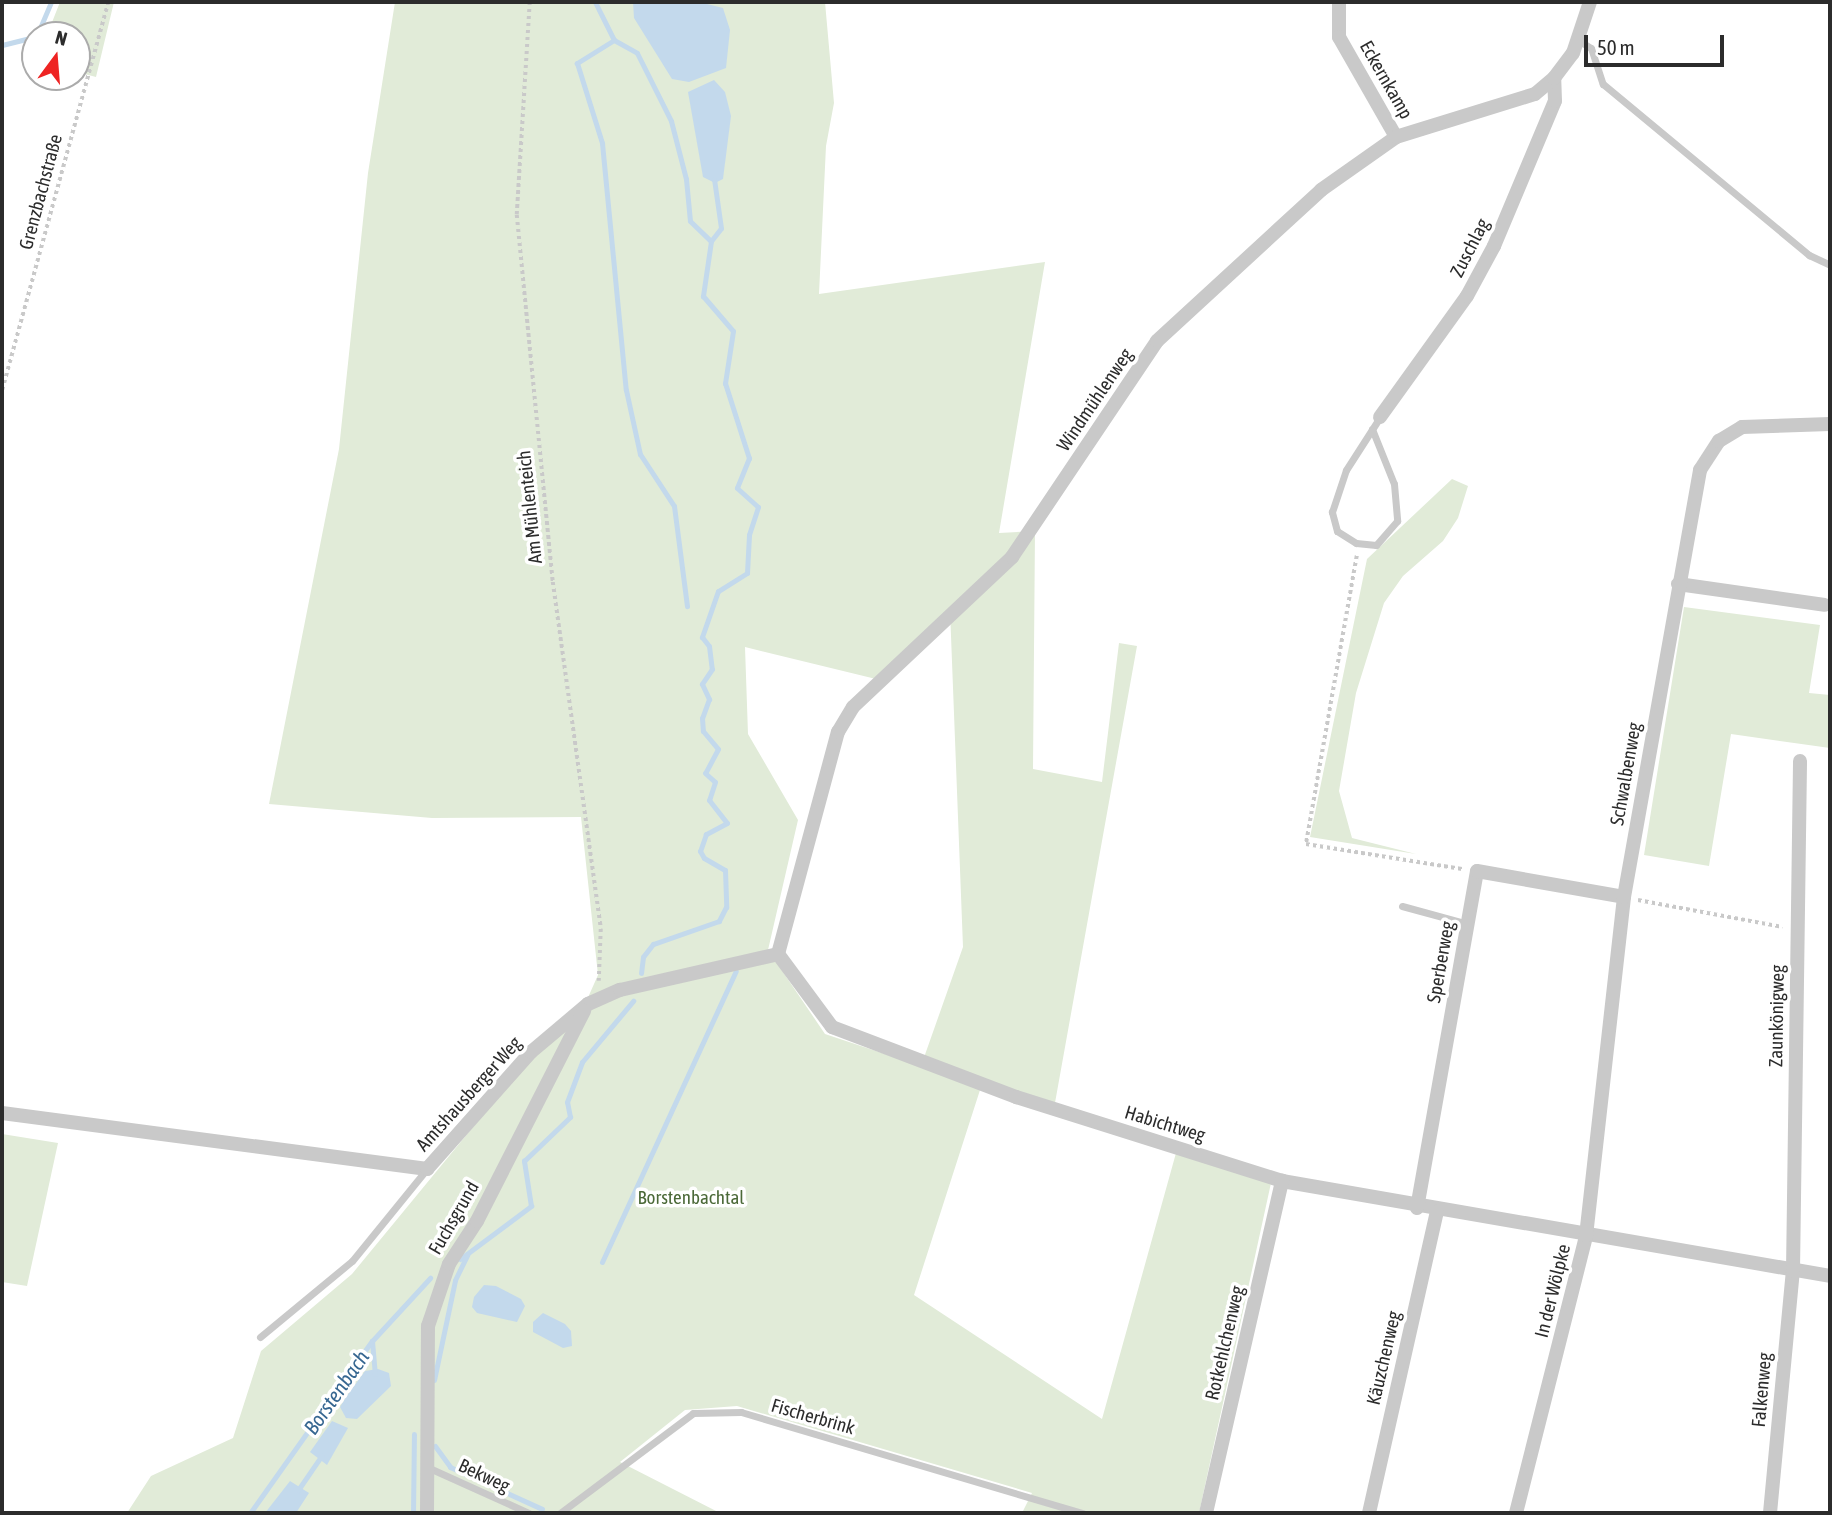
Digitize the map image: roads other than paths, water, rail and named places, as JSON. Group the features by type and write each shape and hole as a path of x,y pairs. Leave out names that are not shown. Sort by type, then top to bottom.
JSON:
{"street":[{"name":"Eckernkamp","path":"1339,2 1339,37 1396,137"},
{"name":"Windmühlenweg","path":"778,954 838,732 853,707 1012,557 1157,341 1321,190 1396,137 1535,94 1554,78 1573,53 1590,2"},
{"name":"Zuschlag","path":"1376,423 1467,296 1494,246 1555,101 1554,78"},
{"name":"Schwalbenweg","path":"1586,1236 1624,897 1700,470 1719,441 1742,427 1830,424"},
{"path":"1678,583 1825,605"},
{"name":"Zaunkönigweg","path":"1793,1271 1800,761"},
{"name":"Sperberweg","path":"1417,1208 1477,871 1624,897"},
{"name":"Amtshausberger Weg","path":"2,1113 427,1169 531,1052 588,1004 620,990 778,954"},
{"name":"Habichtweg","path":"778,954 832,1027 1016,1097 1282,1181 1437,1212 1586,1236"},
{"name":"Fuchsgrund","path":"427,1513 428,1326 449,1264 477,1221 588,1004"},
{"name":"Rotkehlchenweg","path":"1206,1513 1282,1181"},
{"name":"Käuzchenweg","path":"1369,1513 1437,1212"},
{"name":"In der Wölpke","path":"1516,1513 1586,1236 1830,1276"},
{"name":"Falkenweg","path":"1770,1513 1793,1271"}],"lane":[{"path":"1578,39 1591,48 1603,84 1809,255 1830,265"},
{"path":"1376,423 1394,484 1396,521 1376,545 1356,543 1337,531 1332,512 1346,470 1376,423"},
{"path":"1402,906 1468,924"},
{"path":"260,1337 352,1261 427,1169"},
{"name":"Fischerbrink","path":"559,1513 693,1413 741,1412 1083,1513"},
{"name":"Bekweg","path":"427,1467 529,1513"}],"water":[{"path":"633,2 699,2 723,8 730,30 726,68 689,82 672,79 634,18"},
{"path":"714,80 725,92 731,116 723,179 715,183 703,177 688,92"},
{"path":"484,1285 496,1286 521,1299 525,1306 517,1322 477,1313 472,1307 474,1297"},
{"path":"543,1313 565,1324 571,1331 572,1346 563,1348 533,1332 533,1322"},
{"path":"378,1369 389,1373 391,1386 357,1419 346,1418 340,1407 346,1397 365,1371"},
{"path":"332,1421 348,1428 327,1465 310,1452"},
{"path":"290,1481 309,1493 296,1513 265,1513"}],"waterway":[{"path":"43,21 51,2"},
{"name":"Borstenbach","path":"595,2 614,40 637,53 671,121 686,179 690,221 711,241 703,296 733,331 725,383 749,458 737,488 758,507 749,535 747,573 718,591 702,637 709,646 712,669 702,684 709,699 702,718 703,731 718,749 705,773 715,782 709,800 727,823 706,834 700,851 704,858 725,870 726,907 719,921 653,944 643,957 641,973"},
{"path":"2,45 21,40"},
{"path":"614,40 577,63 602,143 626,390 640,454 674,506 687,606"},
{"path":"711,241 721,228 714,179"},
{"path":"602,1262 736,971"},
{"name":"Borstenbach","path":"460,1259 531,1206 524,1161 570,1117 567,1102 582,1062 633,1001"},
{"name":"Borstenbach","path":"434,1380 455,1280 467,1255"},
{"name":"Borstenbach","path":"250,1513 372,1341 430,1278"},
{"path":"372,1341 375,1374"},
{"name":"Borstenbach","path":"413,1513 414,1434"},
{"path":"435,1446 450,1467 542,1509"},
{"path":"298,1490 322,1455"}],"park label":[{"name":"Borstenbachtal","path":"691,1198"}]}
